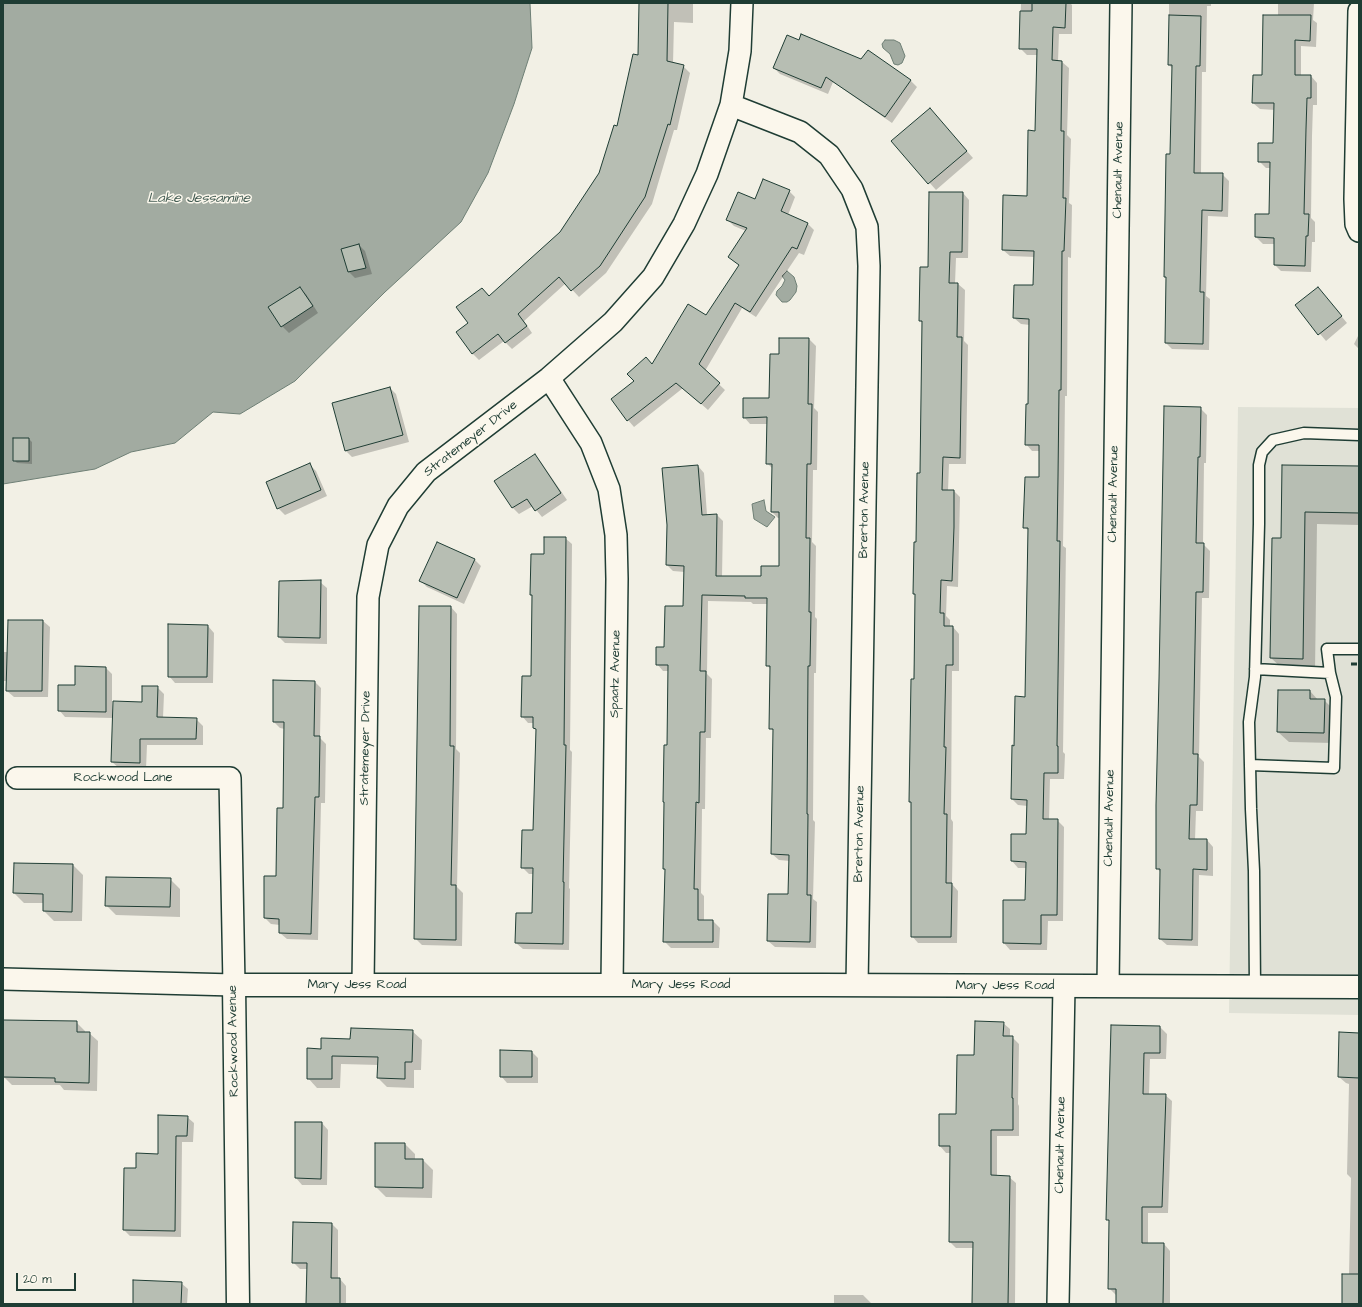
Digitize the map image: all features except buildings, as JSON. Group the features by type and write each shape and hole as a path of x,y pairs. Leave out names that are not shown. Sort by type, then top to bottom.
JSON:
{"street":[{"name":"Stratemeyer Drive","path":"363,984 368,597 378,545 398,506 426,472 549,378 614,322 653,277 684,224 704,182 731,105 740,51 742,3"},
{"name":"Chenault Avenue","path":"1108,986 1121,3"},
{"path":"1359,11 1355,199 1356,224 1359,231"},
{"name":"Brerton Avenue","path":"731,105 800,132 829,155 852,188 867,227 868,282 857,986"},
{"name":"Spaatz Avenue","path":"549,378 590,443 609,489 616,536 617,579 612,985"},
{"name":"Rockwood Lane","path":"17,778 230,778"},
{"name":"Rockwood Avenue","path":"230,778 238,1304"},
{"name":"Mary Jess Road","path":"3,979 234,985 363,984 1359,987"},
{"name":"Chenault Avenue","path":"1058,1304 1064,986"}],"lane":[{"path":"1255,987 1254,871 1249,722 1255,669 1259,465 1262,452 1273,440 1304,433 1359,434"},
{"path":"1250,765 1334,768 1336,697 1330,673 1327,649 1359,650"},
{"path":"1255,669 1330,673"}],"shaded area":[{"path":"1238,407 1359,408 1359,1015 1229,1013"}],"water":[{"name":"Lake Jessamine","path":"3,3 530,3 532,48 514,104 488,173 461,222 385,292 295,381 240,414 213,412 175,443 131,452 95,469 3,484"},
{"path":"885,40 894,40 900,43 905,56 902,63 898,65 894,64 890,54 883,48 882,44"},
{"path":"787,271 794,277 797,286 796,292 790,300 787,302 782,302 776,295 777,291 785,280 782,276"},
{"path":"764,500 766,511 775,517 767,527 754,519 752,504"}],"railway":[{"path":"1351,664 1359,664"}]}
